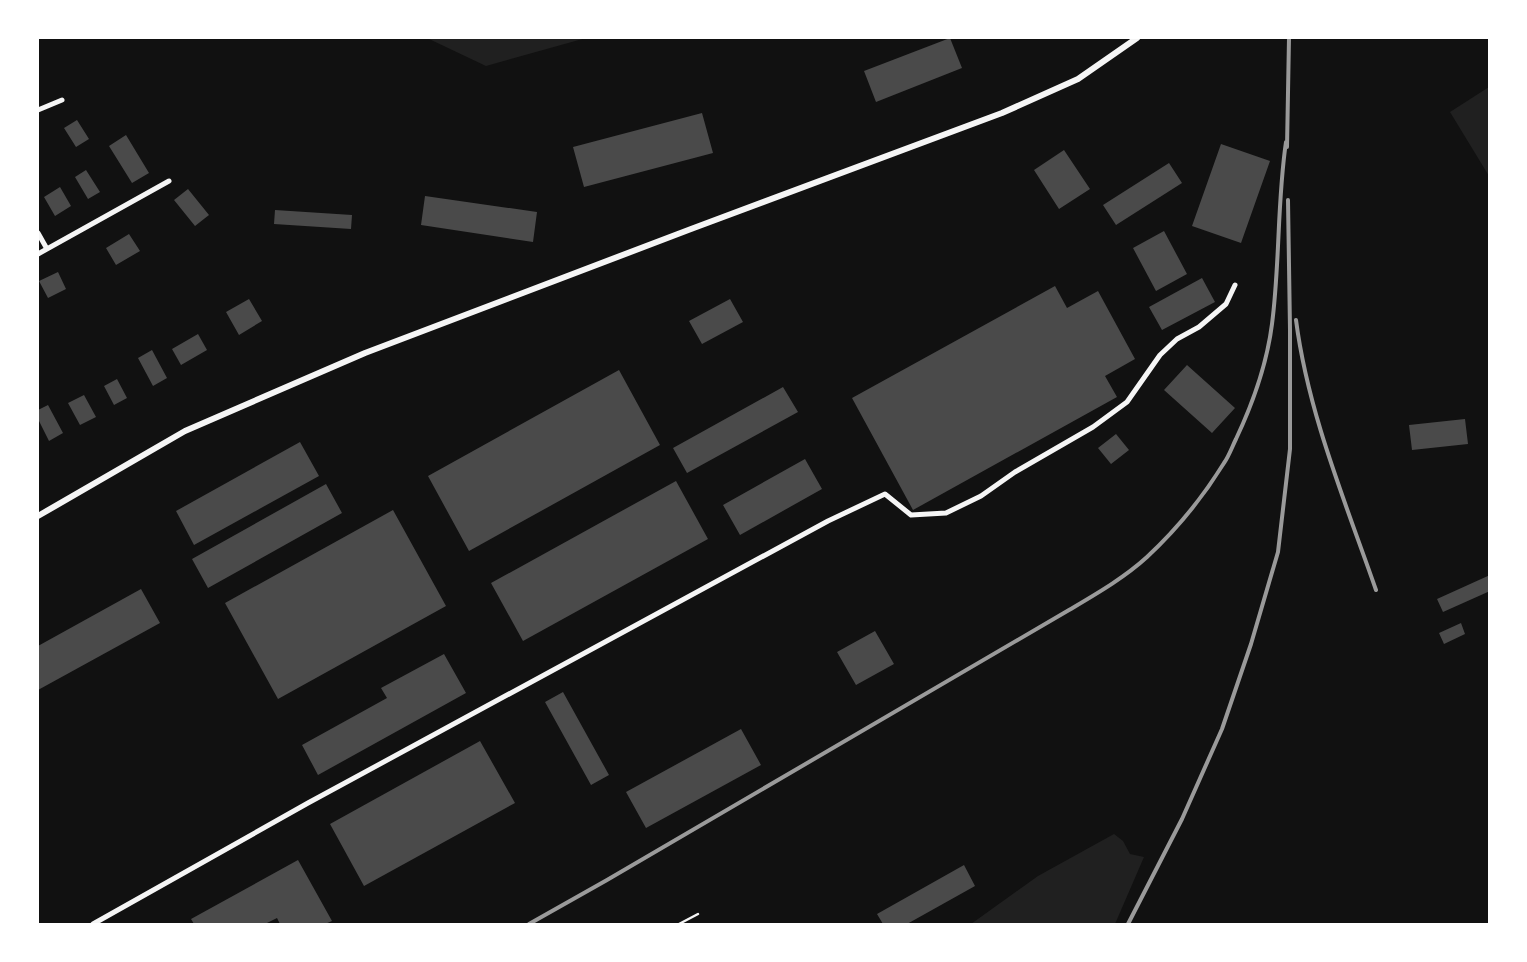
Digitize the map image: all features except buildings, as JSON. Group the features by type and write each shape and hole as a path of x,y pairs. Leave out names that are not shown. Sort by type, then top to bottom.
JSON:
{"street":[{"path":"38,516 185,431 365,352 1002,113 1078,79 1138,38"},
{"path":"38,110 62,100"},
{"path":"38,254 169,181"},
{"path":"38,233 47,249"},
{"path":"93,924 308,803 828,521 885,494 911,515 946,514 981,496 1015,472 1093,427 1127,402 1160,355 1178,339 1199,327 1226,304 1236,285"}],"lane":[{"path":"679,924 698,914"}],"shaded area":[{"path":"427,38 586,38 486,66"},
{"path":"1489,87 1489,176 1450,112"},
{"path":"1114,834 1123,841 1130,854 1144,857 1115,924 971,924 1038,876"}],"railway":[{"path":"1287,147 1289,38"},
{"path":"529,924 1089,598 1129,572 1158,547 1198,501 1216,476 1226,460 1254,397 1267,353 1275,301 1281,187 1286,142"},
{"path":"1128,924 1182,819 1222,729 1251,644 1278,552 1290,449 1288,200"},
{"path":"1296,320 1309,389 1318,423 1376,590"}]}
